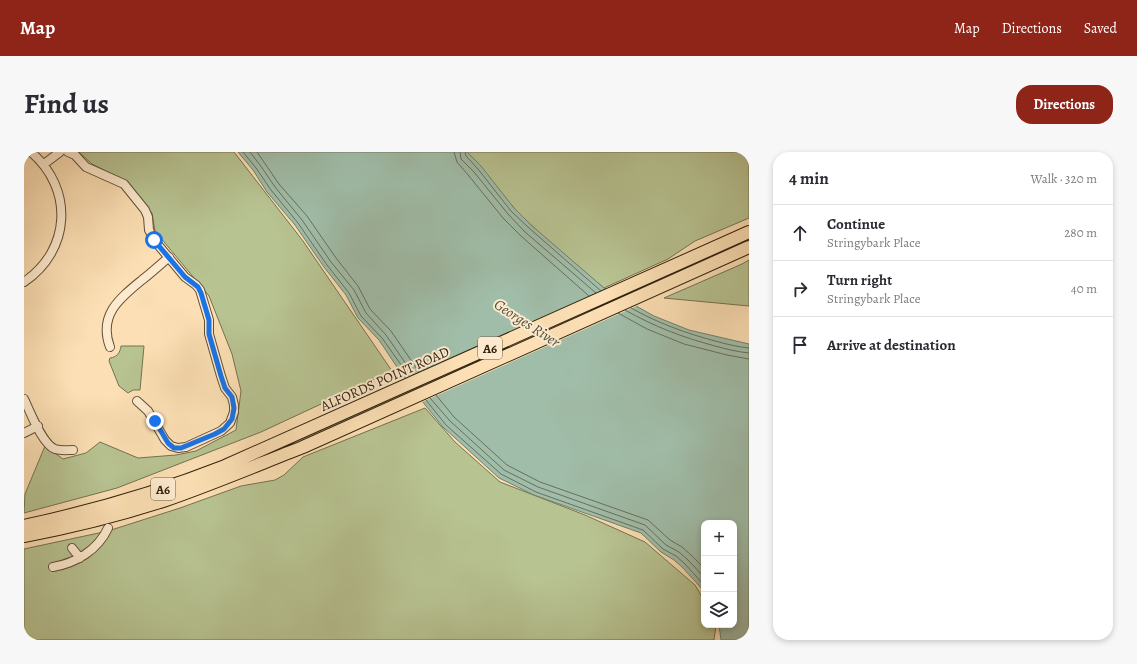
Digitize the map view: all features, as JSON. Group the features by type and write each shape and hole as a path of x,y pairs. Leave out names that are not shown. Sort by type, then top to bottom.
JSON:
{"highway":[{"name":"ALFORDS POINT ROAD","path":"24,526 138,497 203,474 297,434 749,232"},
{"name":"ALFORDS POINT ROAD","path":"24,536 100,519 159,502 206,486 303,447 749,247"}],"street":[{"path":"24,282 45,264 56,245 62,214 60,197 54,182 44,164 31,152"},
{"path":"44,164 60,152"},
{"path":"68,152 75,155 86,167 124,184 145,210 148,217 150,234 185,277 196,285 201,293 209,320 211,339 224,385 231,394 234,412 230,423 221,431 186,447 178,448 171,446 165,440 148,411 137,401"},
{"path":"110,347 106,334 107,324 114,306 125,293 168,257"},
{"path":"24,399 46,442 51,447 60,450 73,450"},
{"path":"24,433 38,426"},
{"path":"267,447 272,459"},
{"path":"53,568 80,558 92,549 106,533 108,528"},
{"path":"72,548 80,558"}],"green space":[{"path":"79,152 234,152 303,241 392,371 261,432 117,488 24,513 25,494 45,446 63,459 86,453 100,442 138,458 176,455 196,451 236,430 241,391 232,354 209,296 155,231 152,213 126,181 92,164"},
{"path":"467,152 749,152 749,218 695,241 668,259 604,288 536,230 509,202"},
{"path":"749,260 749,306 664,298 742,264"},
{"path":"121,346 144,346 140,390 133,390 128,393 119,386 109,361 110,358 115,357 118,354"},
{"path":"425,408 455,442 500,482 585,515 645,542 695,585 701,595 701,628 716,628 714,640 24,640 24,549 108,531 180,508 241,486 275,480 284,475 303,457"}],"water":[{"name":"Georges River","path":"238,152 467,152 481,166 514,208 531,225 604,288 654,316 689,330 749,344 749,640 721,640 719,628 737,628 737,520 701,520 701,588 682,567 661,552 641,533 534,495 499,478 443,427 409,385 379,340 358,318 346,295 324,267 295,225 267,192 253,170"}],"pier":[{"path":"608,288 639,305 420,403 403,379"}],"route":[{"path":"154,240 185,277 198,287 201,293 209,320 209,334 221,376 225,388 231,394 234,404 233,416 228,426 221,431 186,447 174,448 171,446 165,440 155,421"}]}
